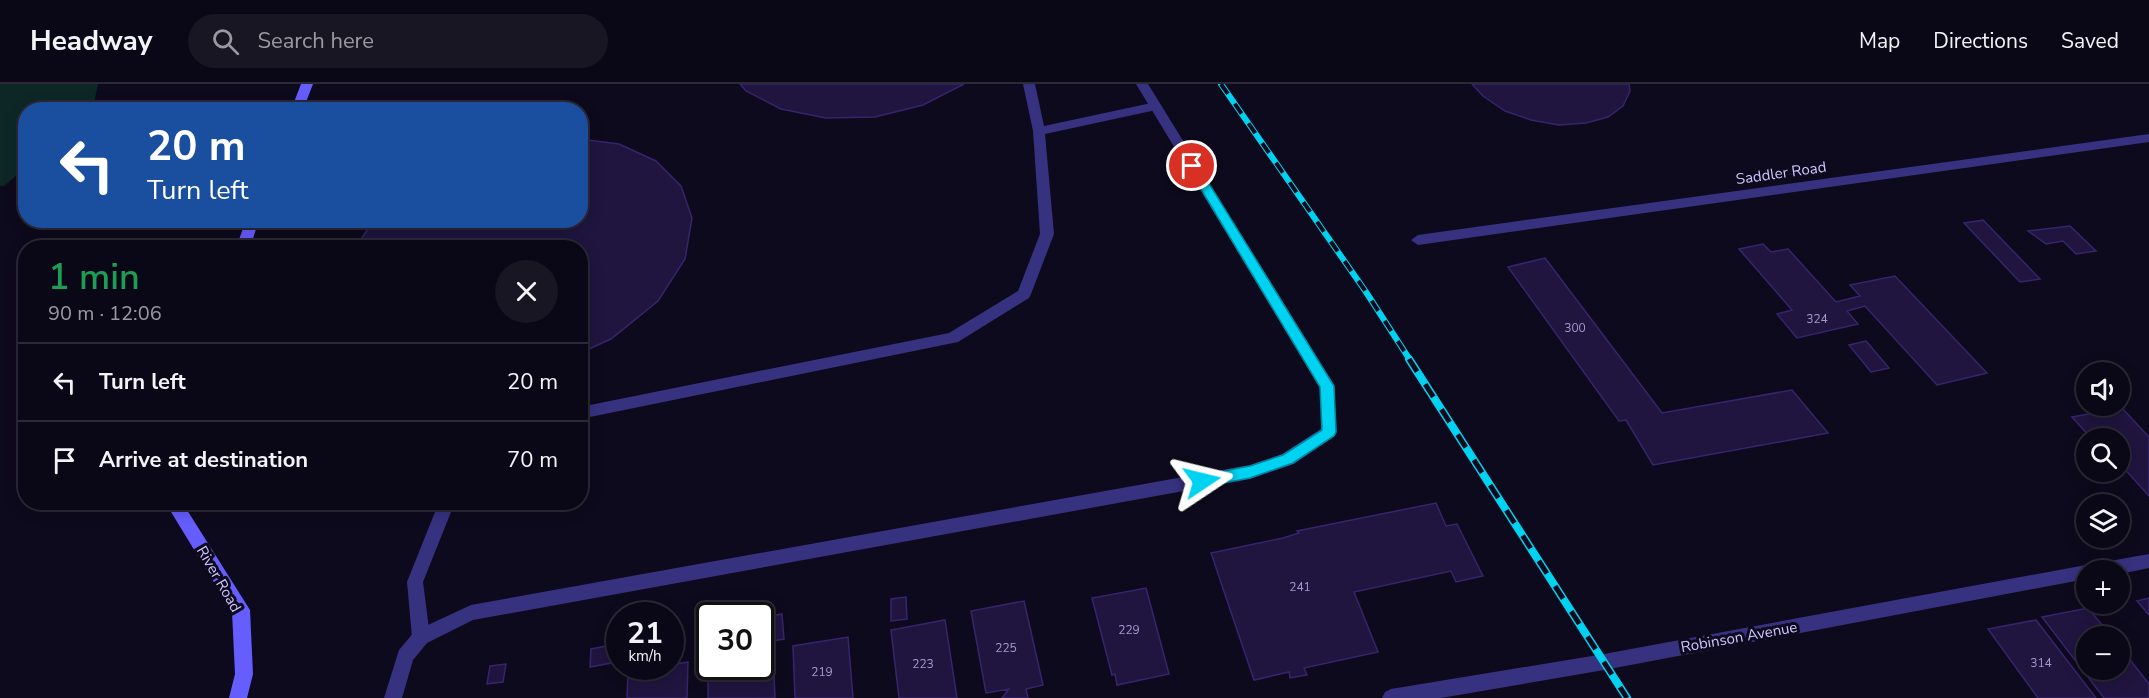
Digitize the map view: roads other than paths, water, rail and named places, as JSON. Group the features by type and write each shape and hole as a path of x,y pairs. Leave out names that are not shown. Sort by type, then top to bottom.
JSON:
{"main road":[{"path":"300,102 307,84"},
{"name":"River Road","path":"178,510 241,610 244,674 238,698"}],"street":[{"path":"588,411 953,338 1024,294 1047,234 1039,131 1029,84"},
{"path":"393,698 405,656 421,637 471,613 1250,472 1288,459 1329,432 1327,386 1142,84"},
{"path":"1039,131 1156,106"},
{"name":"Saddler Road","path":"1418,240 2149,138"},
{"path":"421,637 415,582 444,510"},
{"path":"2130,564 2149,561"},
{"name":"Robinson Avenue","path":"1391,698 1604,662 2076,574"}],"railway":[{"path":"1221,84 1366,292 1410,360"},
{"path":"1409,359 1627,698"}]}
